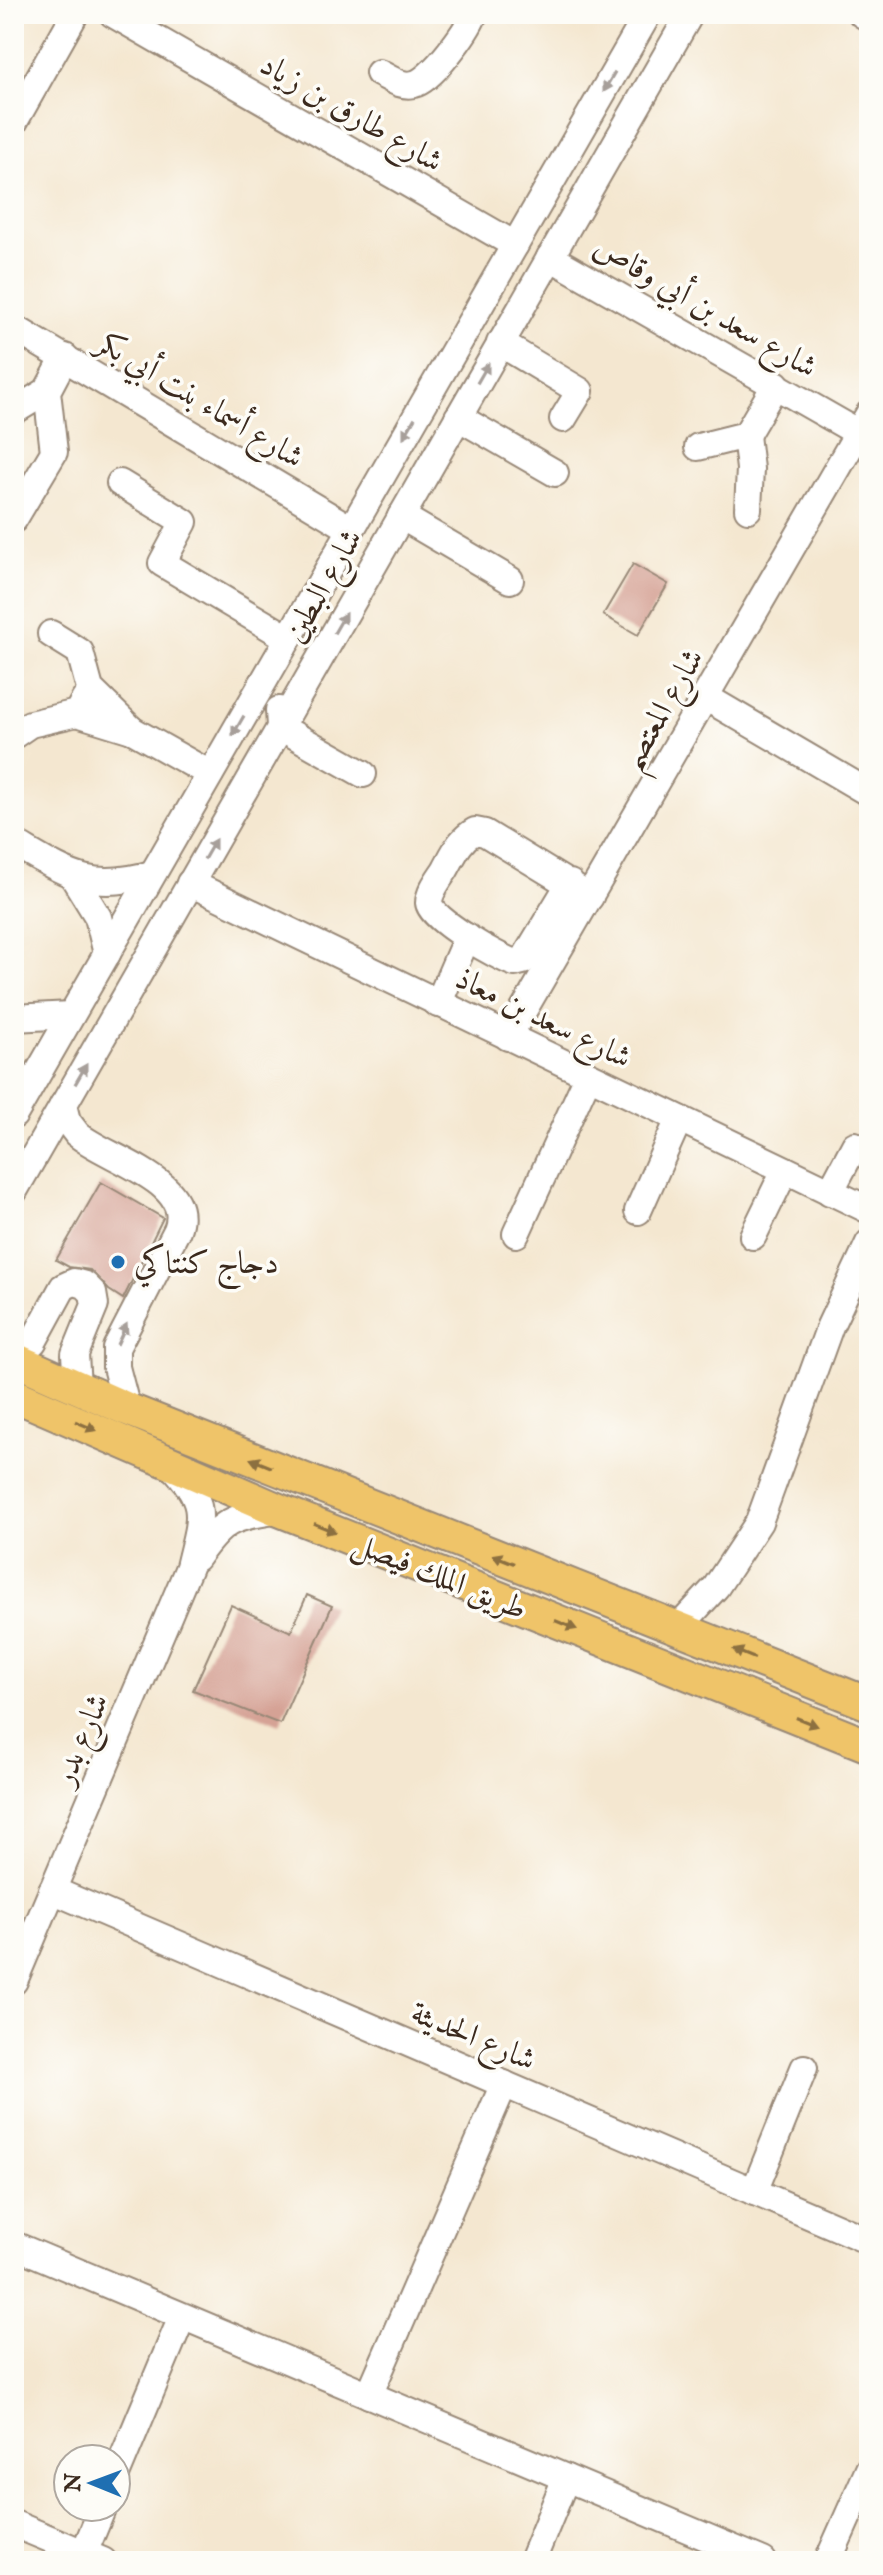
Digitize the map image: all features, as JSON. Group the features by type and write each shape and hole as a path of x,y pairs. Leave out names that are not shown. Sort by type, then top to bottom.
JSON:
{"main road":[{"name":"طريق الملك فيصل","path":"14,1358 127,1409 869,1704"},
{"name":"طريق الملك فيصل","path":"14,1395 279,1510 869,1746"}],"street":[{"path":"14,122 75,14"},
{"name":"شارع طارق بن زياد","path":"113,14 515,245"},
{"path":"379,73 403,85 417,84 427,78 469,27 474,14"},
{"name":"شارع البطين","path":"14,1115 648,14"},
{"name":"شارع البطين","path":"14,1191 22,1159 63,1105 690,14"},
{"path":"862,14 869,18"},
{"name":"شارع سعد بن أبي وقاص","path":"550,257 776,384 865,428"},
{"name":"شارع أسماء بنت أبي بكر","path":"14,328 351,529"},
{"path":"500,343 580,391 563,419"},
{"path":"14,411 47,391 65,357"},
{"path":"754,512 746,435 776,384"},
{"path":"14,519 54,452 47,391"},
{"path":"458,417 555,473"},
{"name":"شارع المعتصم","path":"508,1037 580,890 707,698 865,428"},
{"path":"698,447 746,435"},
{"path":"120,483 184,522 162,563 288,638"},
{"path":"401,516 510,580"},
{"path":"51,634 80,652 90,689 132,730"},
{"path":"264,680 276,696 280,727 363,774"},
{"path":"77,713 90,689"},
{"path":"707,698 869,793"},
{"path":"19,725 77,713 132,730 210,774"},
{"path":"475,831 485,833 580,890 523,961 502,959 467,937 433,913 429,905 431,893 463,838 475,831"},
{"path":"14,843 74,878 107,883 152,874"},
{"path":"74,878 98,917 107,954"},
{"name":"شارع سعد بن معاذ","path":"190,883 869,1210"},
{"path":"438,1004 467,937"},
{"path":"14,1018 71,1015"},
{"path":"516,1234 588,1076"},
{"path":"63,1105 67,1121 77,1134 169,1189 180,1208 177,1230 116,1348 116,1367 127,1409"},
{"path":"638,1211 679,1119"},
{"path":"830,1192 855,1145"},
{"path":"753,1236 785,1170"},
{"path":"678,1628 716,1587 759,1522 830,1326 869,1243"},
{"path":"14,1358 33,1342 63,1287 74,1282 85,1285 93,1293 95,1305 75,1354 77,1387"},
{"name":"شارع بدر","path":"14,1981 189,1567 199,1527 197,1493 169,1462"},
{"name":"شارع بدر","path":"189,1567 214,1533 235,1517 279,1510"},
{"name":"شارع الحديثة","path":"52,1890 869,2241"},
{"path":"754,2192 804,2068"},
{"path":"369,2395 504,2084"},
{"path":"14,2245 566,2478 747,2558"},
{"path":"129,2443 182,2317"},
{"path":"828,2561 862,2506 869,2469"},
{"path":"532,2561 566,2478"},
{"path":"14,2524 93,2557 100,2523"}],"building":[{"path":"633,564 668,584 638,635 603,615"},
{"path":"101,1182 163,1218 123,1299 109,1290 90,1270 69,1267 56,1260"},
{"path":"307,1595 332,1606 280,1724 193,1690 231,1605 291,1632"}],"place":[{"name":"دجاج كنتاكي","path":"118,1262"}]}
